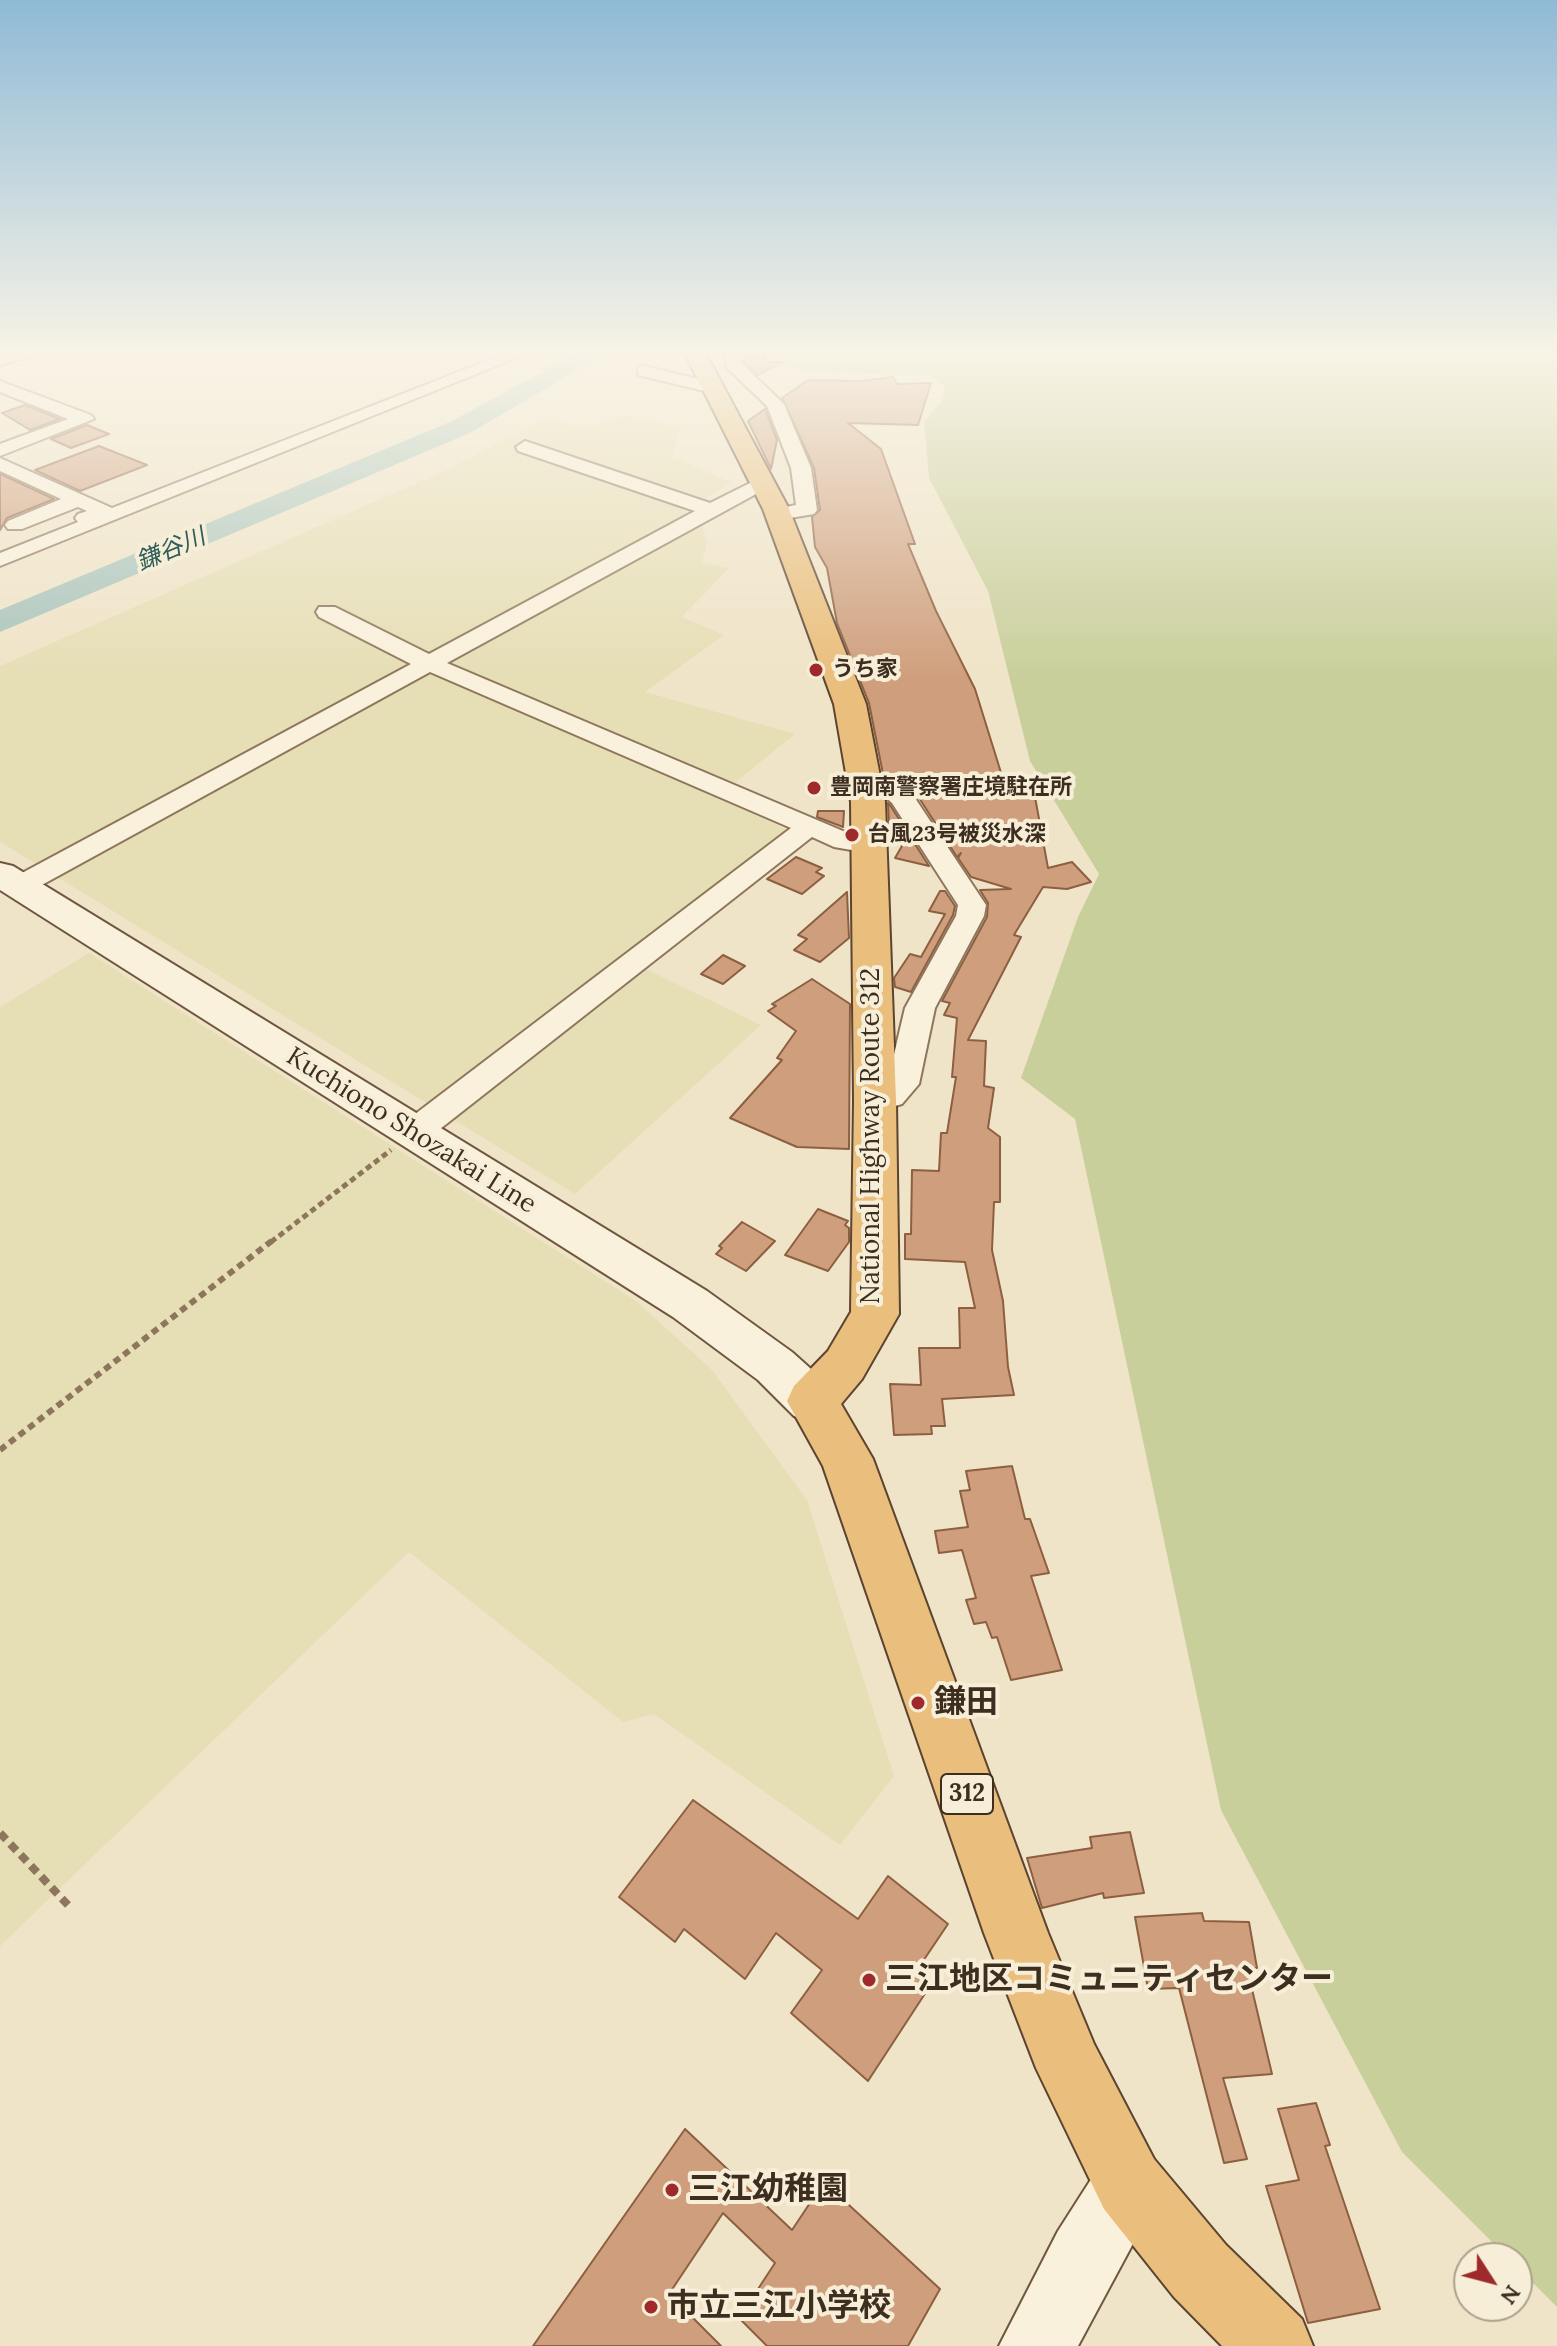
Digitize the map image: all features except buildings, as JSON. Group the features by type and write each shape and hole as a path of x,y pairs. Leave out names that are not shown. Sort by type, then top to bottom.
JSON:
{"highway":[{"name":"National Highway Route 312","path":"751,459 772,500 850,704 878,793 869,845 875,1101 875,1314 845,1365 812,1401"},
{"name":"312","path":"812,1401 852,1473 1016,1933 1059,2041 1129,2184 1200,2271 1275,2346"}],"main road":[{"name":"Kuchiono Shozakai Line","path":"10,880 702,1312 775,1366 812,1401"},
{"path":"1037,2346 1084,2257 1129,2184"}],"street":[{"path":"40,540 247,459"},
{"path":"562,459 712,510"},
{"path":"10,880 430,664 752,488 772,500 807,510 798,459"},
{"path":"0,560 104,511 2,463"},
{"path":"0,488 29,477"},
{"path":"5,517 55,489"},
{"path":"5,517 79,499"},
{"path":"5,517 40,540"},
{"path":"327,612 430,664 858,846 869,845"},
{"path":"875,1101 891,1096 903,1084 920,1008 964,929 972,905 878,793"},
{"path":"414,1132 810,826"}],"path":[{"path":"0,1450 414,1132"},
{"path":"0,1833 68,1905"}],"shaded area":[{"path":"466,459 678,459 732,482 685,511 703,527 707,542 702,563 729,568 682,617 724,635 645,692 795,734 716,798 788,830 625,959 761,1025 575,1194 0,842 0,666"},
{"path":"89,953 636,1301 712,1370 807,1500 894,1776 840,1845 654,1714 623,1722 409,1552 0,1946 0,1007"}],"green space":[{"path":"927,459 1557,459 1557,2307 1533,2283 1533,2242 1492,2242 1402,2152 1221,1810 1075,1119 1021,1078 1078,917 1099,874 1030,761 988,591 929,478"}],"waterway":[{"name":"鎌谷川","path":"0,622 384,459"}],"place":[{"name":"うち家","path":"816,670"},
{"name":"豊岡南警察署庄境駐在所","path":"814,788"},
{"name":"台風23号被災水深","path":"852,835"},
{"name":"鎌田","path":"918,1703"},
{"name":"三江地区コミュニティセンター","path":"869,1980"},
{"name":"三江幼稚園","path":"672,2190"},
{"name":"市立三江小学校","path":"651,2307"}]}
